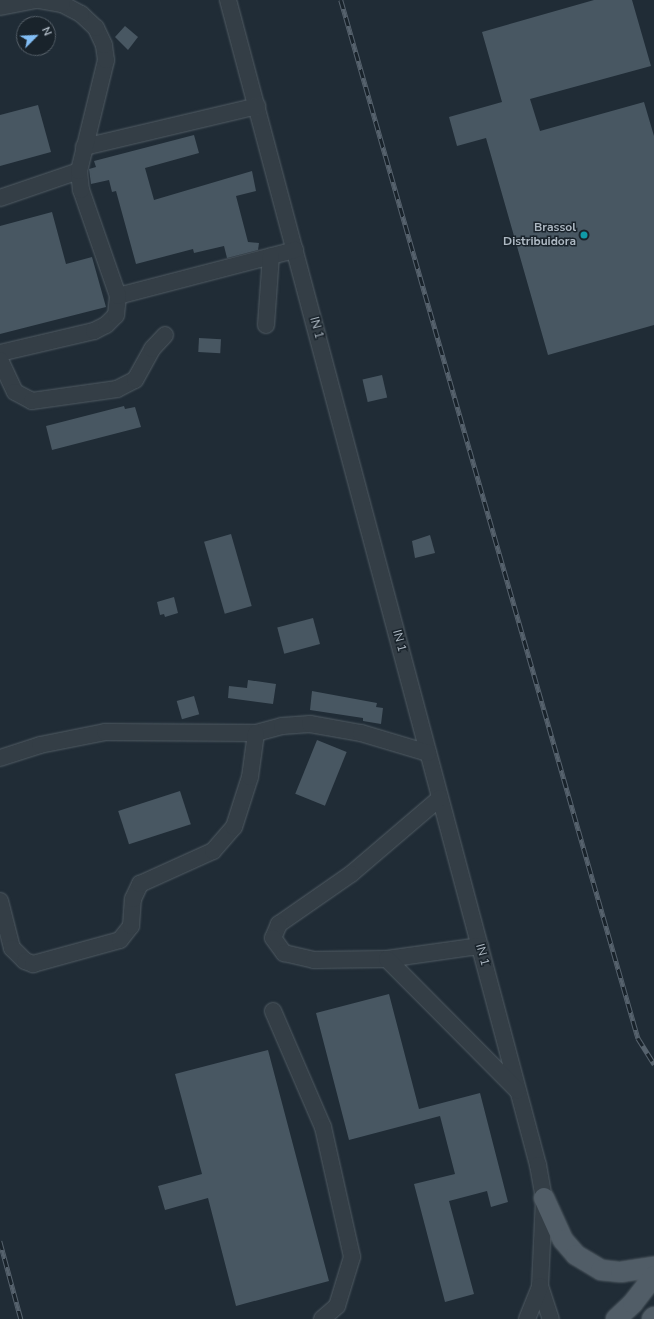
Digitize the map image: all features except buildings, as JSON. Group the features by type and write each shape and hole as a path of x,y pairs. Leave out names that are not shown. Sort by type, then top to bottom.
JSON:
{"main road":[{"path":"544,1198 563,1240 576,1255 602,1270 621,1272 654,1267"},
{"path":"616,1319 633,1304 654,1276"}],"street":[{"path":"0,7 38,0 62,4 81,14 96,28 104,44 106,60 79,171 81,190 118,296 116,315 106,325 94,331 0,353"},
{"name":"IN 1","path":"228,0 480,946 544,1198 540,1286 527,1319"},
{"path":"84,147 257,106"},
{"path":"0,198 79,171"},
{"path":"118,296 295,250"},
{"path":"266,325 271,256"},
{"path":"0,360 15,392 22,398 32,401 117,389 135,380 152,349 165,335"},
{"path":"0,758 40,745 105,732 256,733 282,726 310,724 361,733 428,753"},
{"path":"0,901 12,948 25,960 33,964 120,940 131,926 133,899 140,884 213,851 234,827 250,777 256,733"},
{"path":"440,798 351,874 274,930 276,946 284,953 297,958 387,958 480,946"},
{"path":"387,958 518,1092"},
{"path":"273,1011 323,1127 352,1257 337,1306 322,1319"},
{"name":"IN 1","path":"540,1286 551,1319"}],"railway":[{"path":"341,0 638,1038 654,1064"},
{"path":"0,1241 21,1319"}],"place":[{"name":"Brassol Distribuidora","path":"584,235"}]}
